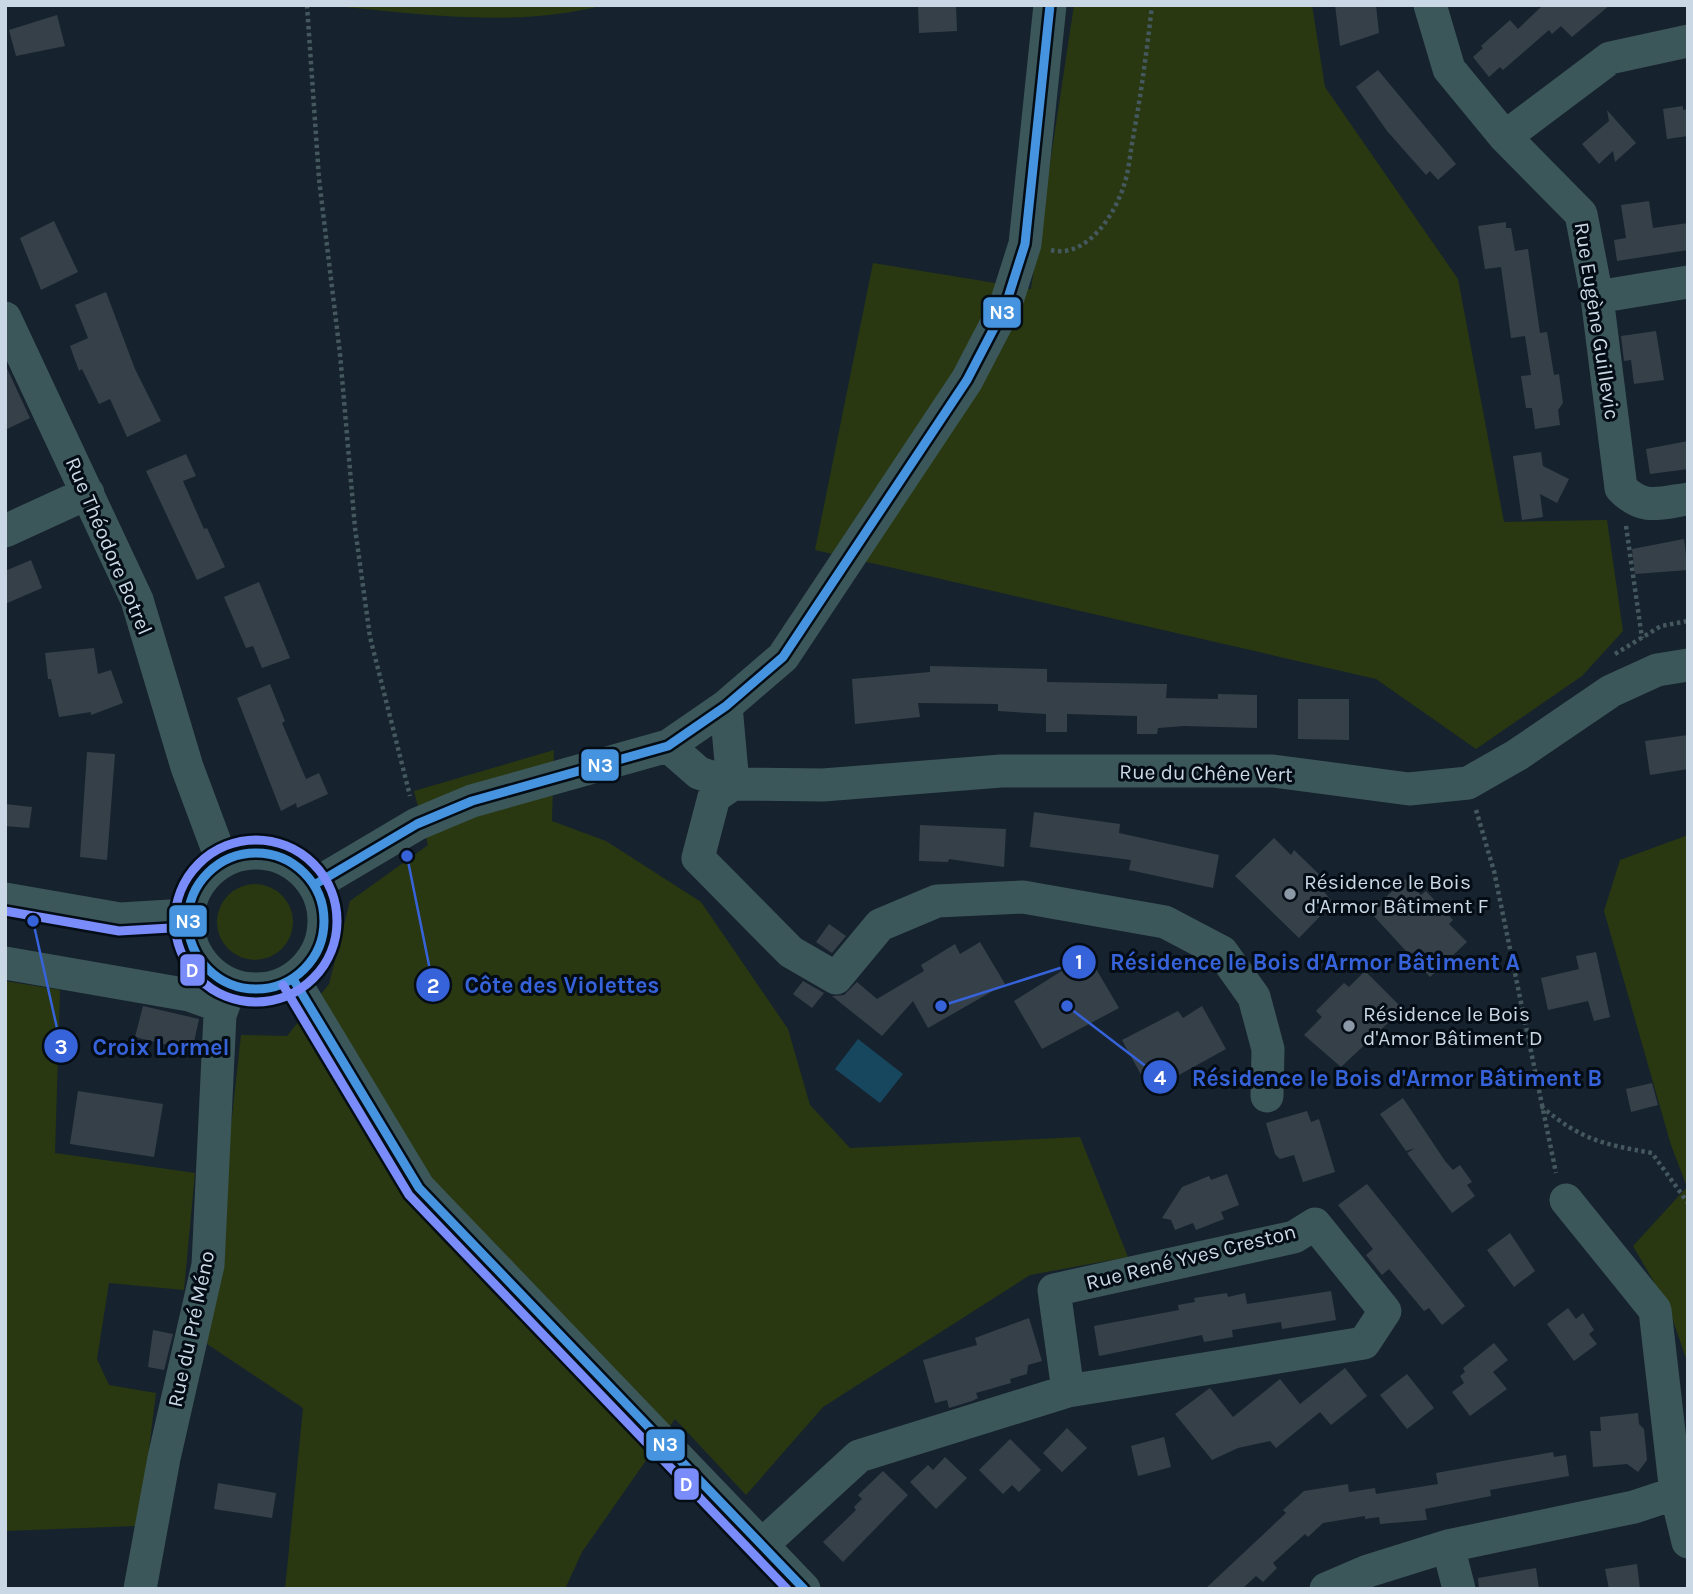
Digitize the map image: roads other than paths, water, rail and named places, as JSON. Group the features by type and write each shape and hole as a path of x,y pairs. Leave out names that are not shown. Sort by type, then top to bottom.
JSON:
{"street":[{"path":"314,885 417,824 472,802 668,746 726,706 783,657 967,380 1005,307 1025,244 1050,5"},
{"name":"Rue Eugène Guillevic","path":"1430,5 1449,69 1505,137 1581,214 1597,296 1621,488 1642,503 1688,499"},
{"path":"1505,137 1610,58 1688,41"},
{"path":"1597,296 1688,282"},
{"name":"Rue Théodore Botrel","path":"5,318 137,600 187,767 222,861"},
{"path":"5,531 88,493"},
{"name":"Rue du Chêne Vert","path":"668,746 698,773 733,783 823,785 1001,771 1273,771 1409,789 1468,783 1517,755 1611,691 1657,670 1688,664"},
{"path":"726,706 733,783 714,797 698,858 791,952 836,978 880,925 937,901 1023,897 1165,922 1222,952 1254,997 1268,1049 1267,1096"},
{"path":"5,963 189,995 227,996 252,989 273,988 293,979 309,965 319,948 324,929 324,910 314,885 304,871 286,859 265,852 243,853 222,861 205,875 193,894 187,915 189,938 199,959 214,975 227,996"},
{"path":"5,899 120,919 187,915"},
{"path":"293,979 419,1188 804,1589"},
{"name":"Rue du Pré Méno","path":"139,1589 164,1458 208,1265 220,1015 227,996"},
{"path":"1566,1200 1655,1310 1676,1493 1688,1542"},
{"name":"Rue René Yves Creston","path":"762,1545 859,1456 1068,1391 1364,1343 1385,1311 1315,1224 1294,1237 1054,1290 1068,1391"},
{"path":"1325,1589 1368,1571 1448,1546 1634,1507 1676,1493"},
{"path":"1448,1546 1459,1589"}],"water":[{"path":"858,1039 903,1074 880,1103 835,1069"}],"place":[{"name":"Côte des Violettes","path":"407,856"},
{"name":"Résidence le Bois d'Armor Bâtiment F","path":"1290,894"},
{"name":"Croix Lormel","path":"33,921"},
{"name":"Résidence le Bois d'Armor Bâtiment A","path":"941,1006"},
{"name":"Résidence le Bois d'Armor Bâtiment B","path":"1067,1006"},
{"name":"Résidence le Bois d'Amor Bâtiment D","path":"1349,1026"}]}
